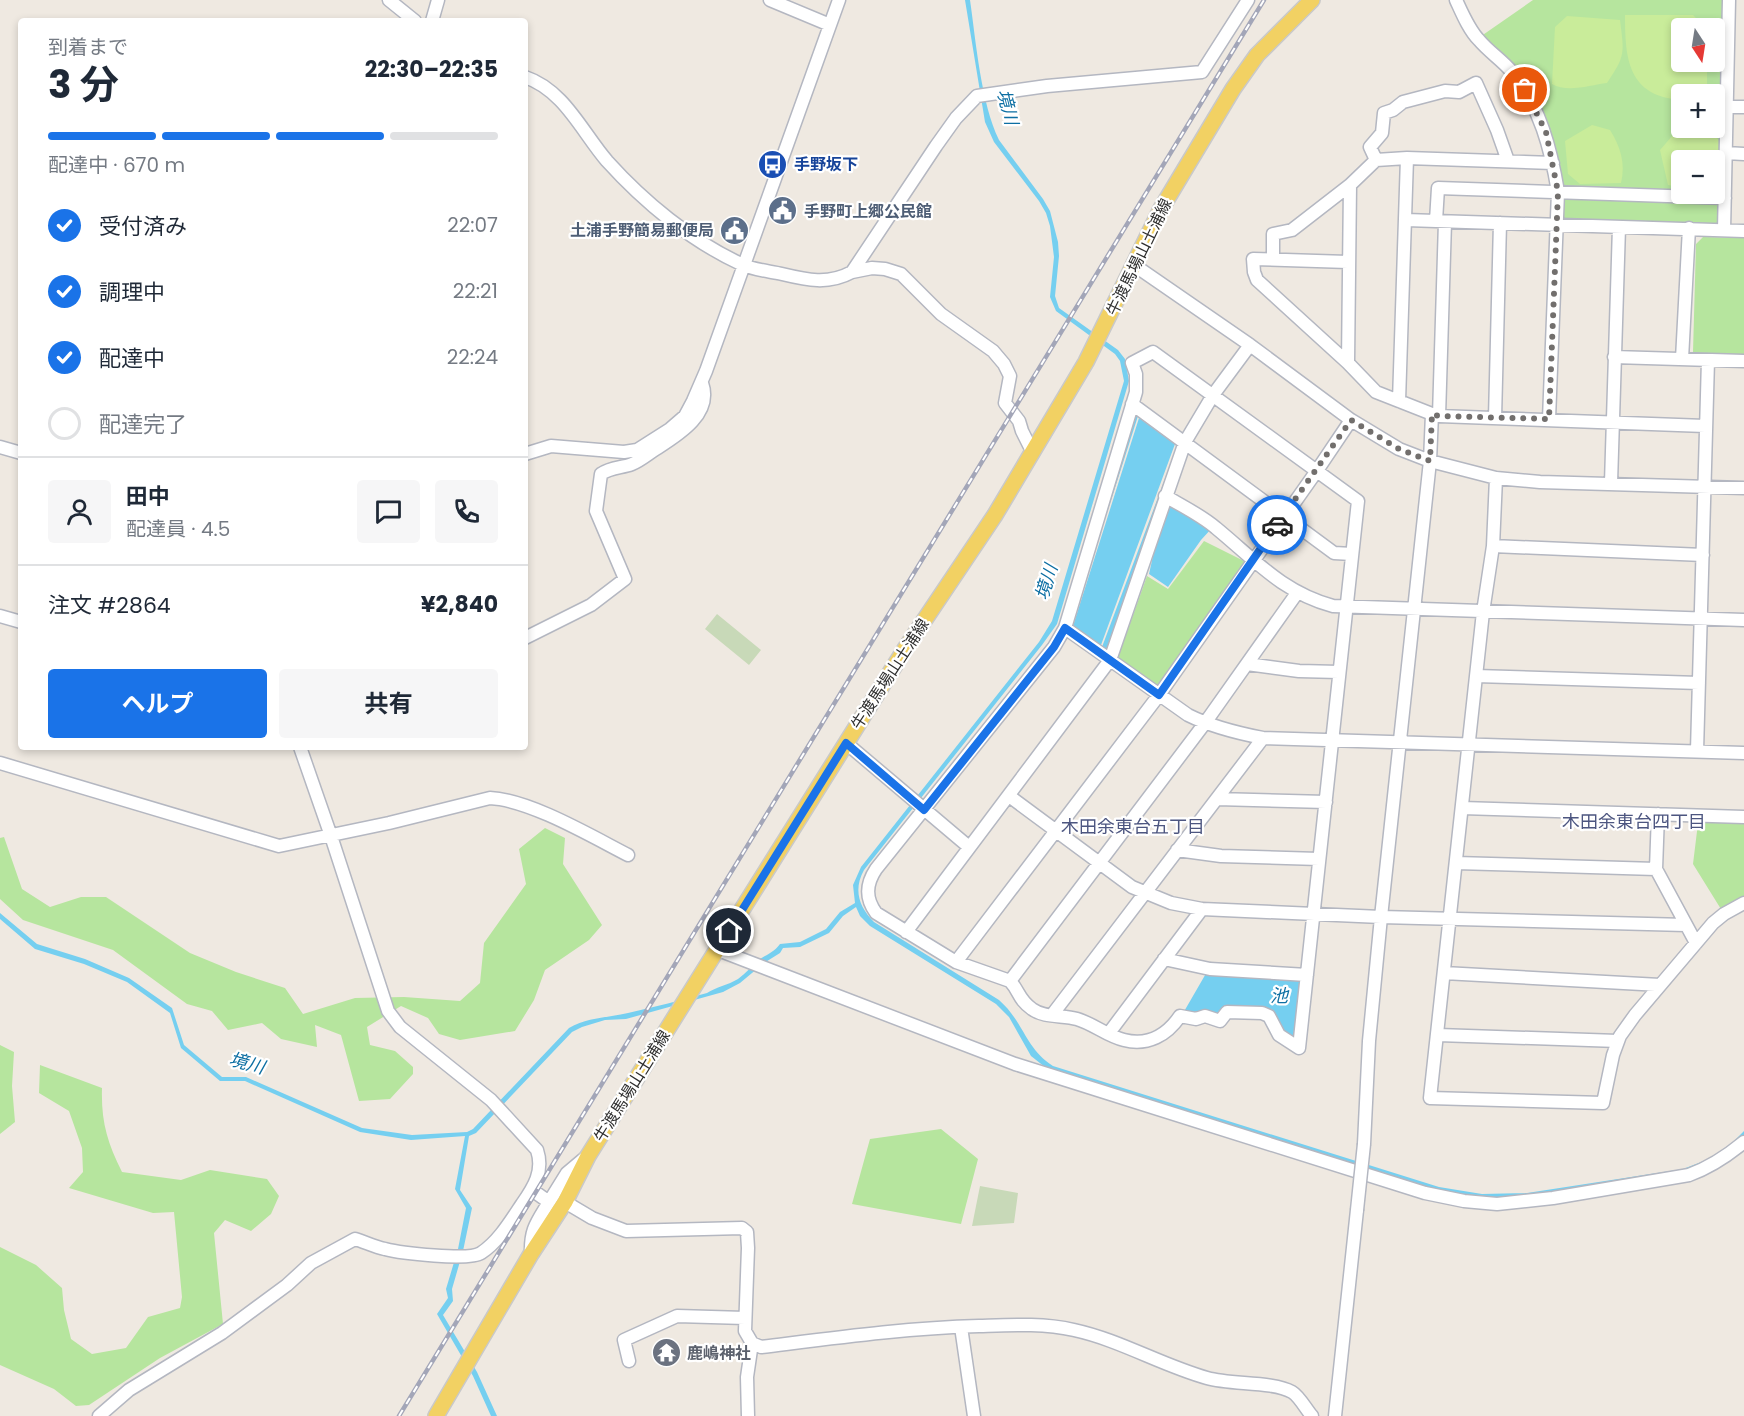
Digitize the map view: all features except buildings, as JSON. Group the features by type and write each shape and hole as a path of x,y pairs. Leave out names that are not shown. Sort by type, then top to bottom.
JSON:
{"main road":[{"name":"牛渡馬場山土浦線","path":"436,1416 531,1254 565,1202 588,1156 905,649 995,515 1086,362 1161,208 1233,89 1257,55 1312,0"}],"street":[{"path":"389,0 411,18"},
{"path":"433,18 438,0"},
{"path":"770,0 830,25"},
{"path":"528,453 550,446 624,452 637,450 670,429 685,416 702,380 839,0"},
{"path":"852,272 956,118 982,95 1202,72 1248,0"},
{"path":"1456,0 1477,39 1511,71 1525,90 1546,132 1553,163 1558,192 1549,419"},
{"path":"1725,198 1729,0"},
{"path":"528,79 553,93 607,161 656,207 709,247 743,265 798,278 829,281 840,279 852,272 872,268 901,274 941,314 993,351 1004,364 1010,376 1005,403 1019,421 1032,451"},
{"path":"1376,160 1370,147 1382,133 1384,113 1393,110 1403,102 1445,91 1460,92 1476,83 1508,161"},
{"path":"1727,106 1744,107"},
{"path":"1726,153 1744,154"},
{"path":"1273,259 1273,234 1292,230 1350,185 1376,160 1407,158 1553,163"},
{"path":"1399,400 1407,158"},
{"path":"1348,363 1350,185"},
{"path":"1335,1416 1364,1144 1369,1041 1381,917 1436,415 1441,222 1438,188 1671,196"},
{"path":"1724,230 1725,204"},
{"path":"1406,220 1744,231"},
{"path":"1495,418 1500,223"},
{"path":"1611,483 1619,227"},
{"path":"1682,358 1689,228"},
{"path":"1348,262 1253,258 1257,280 1348,363 1376,392 1436,415 1705,426"},
{"path":"1134,265 1250,345 1351,420 1399,449 1430,461 1496,478 1540,482 1744,488"},
{"path":"906,932 1110,660 1185,442 1213,395 1250,345"},
{"path":"1153,352 1213,395 1358,501 1299,1048 1279,1035 1269,1017 1262,1013 1227,1012 1220,1021 1205,1016 1196,1019 1180,1016 1171,1030 1144,1041 1124,1040 1094,1024 1033,1010 1022,1003 1010,981 956,962 876,913 869,900 868,885 876,869 1054,647 1065,628 1132,404 1137,383 1132,363 1153,352"},
{"path":"1614,357 1744,361"},
{"path":"1697,751 1708,360"},
{"path":"528,636 591,605 625,579 596,511 601,474 607,470 633,464 674,438 692,423 702,408 705,391 702,380"},
{"path":"1132,404 1334,554 1352,554"},
{"path":"956,962 1159,695 1351,420"},
{"path":"0,447 18,452"},
{"path":"1496,478 1493,546 1468,744 1431,1098 1603,1103 1610,1065 1618,1041 1635,1015 1696,943 1724,914 1744,903"},
{"path":"1165,496 1214,526 1251,561 1297,593 1316,601 1346,608 1744,620"},
{"path":"1493,546 1703,555"},
{"path":"1010,981 1205,723 1297,593"},
{"path":"0,616 18,621"},
{"path":"1065,628 1159,695 1205,723 1263,738 1744,753"},
{"path":"1247,664 1299,671 1339,672"},
{"path":"1476,676 1699,683"},
{"path":"1052,1015 1263,738"},
{"path":"846,743 969,847"},
{"path":"99,1416 129,1390 229,1328 287,1285 311,1263 355,1239 386,1250 463,1257 479,1255 502,1234 532,1190 540,1169 537,1150 491,1100 400,1027 388,1011 301,750"},
{"path":"0,763 279,846 490,798 507,799 555,819 628,855"},
{"path":"1009,796 1132,887 1171,903 1202,909 1381,917 1686,925"},
{"path":"1217,799 1326,802"},
{"path":"1462,808 1744,817"},
{"path":"1658,814 1656,869 1696,943"},
{"path":"1177,850 1221,856 1319,859"},
{"path":"1456,863 1656,869"},
{"path":"1109,1032 1202,909"},
{"path":"717,950 1015,1064 1425,1193 1464,1201 1497,1204 1553,1198 1689,1175 1707,1169 1744,1142"},
{"path":"1164,959 1210,969 1307,975"},
{"path":"1444,973 1660,985"},
{"path":"1438,1035 1618,1041"},
{"path":"531,1254 534,1227 567,1173 580,1160 588,1156"},
{"path":"532,1190 549,1202"},
{"path":"565,1202 592,1218 626,1231 742,1228 747,1232 748,1248 745,1331 752,1343 761,1347 877,1332 961,1327 1026,1324 1072,1329 1105,1338 1185,1372 1222,1382 1275,1386 1293,1392 1312,1416"},
{"path":"629,1361 624,1340 677,1316 745,1318"},
{"path":"961,1327 974,1416"},
{"path":"748,1416 747,1377 752,1343"}],"green space":[{"path":"1533,0 1729,0 1725,184 1725,150 1671,150 1671,204 1725,204 1724,230 1556,225 1558,192 1525,90 1477,39"},
{"path":"1625,15 1693,15 1696,18 1671,18 1671,72 1707,72 1707,84 1671,84 1671,98 1650,91 1640,83 1633,72 1626,46"},
{"path":"1567,16 1620,20 1621,59 1607,83 1572,88 1552,84 1555,27"},
{"path":"1592,125 1610,130 1617,142 1622,162 1621,183 1580,184 1568,174 1565,141"},
{"path":"1671,137 1716,138 1720,141 1720,150 1671,150 1671,185 1668,185 1660,150"},
{"path":"1703,237 1744,238 1744,357 1696,356 1693,352 1696,244"},
{"path":"1204,541 1246,562 1158,687 1118,657 1147,576 1168,589"},
{"path":"717,614 761,650 749,665 705,629"},
{"path":"1699,815 1744,817 1744,903 1724,914 1693,864"},
{"path":"545,828 565,838 563,864 602,925 589,940 545,970 534,1000 515,1031 460,1040 439,1034 428,1018 401,1006 367,1027 370,1045 395,1051 413,1067 413,1074 390,1099 359,1101 341,1035 315,1025 317,1047 281,1039 262,1023 228,1030 212,1011 187,1004 113,950 23,920 0,899 0,838 4,837 22,889 50,907 81,897 106,897 190,953 236,972 285,988 303,1014 355,998 404,997 460,1001 480,983 484,943 526,884 519,849"},
{"path":"0,1045 14,1052 12,1086 15,1122 0,1134"},
{"path":"40,1065 102,1088 106,1131 122,1172 181,1180 210,1170 267,1179 279,1196 271,1214 251,1231 225,1220 214,1233 223,1324 160,1358 89,1405 76,1406 54,1389 0,1365 0,1247 36,1265 62,1288 64,1310 71,1339 92,1354 126,1348 148,1317 180,1308 182,1297 174,1212 153,1213 69,1188 83,1172 82,1148 69,1111 39,1093"},
{"path":"941,1129 978,1159 961,1224 852,1204 870,1139"},
{"path":"980,1186 1018,1193 1014,1223 972,1226"}],"water":[{"path":"965,0 970,0 980,72 988,108 999,140 1050,211 1058,242 1055,296 1059,308 1118,350 1125,359 1129,381 1057,624 864,870 858,891 865,910 874,922 999,1000 1014,1017 1036,1051 1053,1066 1439,1187 1482,1194 1527,1193 1683,1169 1709,1159 1732,1143 1744,1131 1744,1138 1734,1148 1683,1173 1506,1199 1437,1192 1050,1071 1031,1056 1009,1017 996,1004 870,926 860,916 856,907 843,916 829,933 800,947 783,948 780,953 740,983 723,992 626,1019 605,1020 572,1032 476,1133 469,1136 460,1190 472,1208 452,1289 453,1301 443,1315 477,1372 497,1416 491,1416 473,1376 437,1314 448,1298 446,1289 458,1249 466,1208 455,1189 465,1136 411,1140 360,1132 245,1081 220,1081 181,1048 170,1013 127,982 84,964 35,949 0,919 0,913 37,944 85,959 129,978 172,1008 184,1045 222,1077 246,1077 362,1128 412,1135 467,1132 473,1129 569,1028 590,1020 638,1011 707,993 730,983 780,944 800,942 826,929 840,912 855,903 853,885 861,867 1039,642 1052,621 1124,381 1120,361 1115,354 1056,311 1050,297 1054,257 1050,226 1039,201 994,142 985,122"},
{"path":"1133,407 1182,443 1109,657 1067,627","holes":["1138,416 1178,444 1102,647 1071,625"]},
{"path":"1139,418 1175,444 1101,645 1073,626"},
{"path":"1166,498 1212,528 1168,587 1149,574"},
{"name":"池","path":"1208,970 1304,977 1298,1045 1281,1033 1271,1015 1219,1018 1182,1015"}],"railway":[{"path":"399,1416 1264,0"}],"way so far":[{"path":"1277,525 1351,420 1399,449 1430,461 1432,414 1549,419 1558,192 1546,132 1525,90"}],"place":[{"name":"手野坂下","path":"773,164"},
{"name":"手野町上郷公民館","path":"783,211"},
{"name":"土浦手野簡易郵便局","path":"735,230"},
{"name":"鹿嶋神社","path":"666,1353"}],"district":[{"name":"木田余東台四丁目","path":"1634,821"},
{"name":"木田余東台五丁目","path":"1133,826"}],"route":[{"path":"729,931 846,743 924,810 1054,647 1065,628 1159,695 1277,525"}],"water label":[{"name":"境川","path":"1008,107"},
{"name":"境川","path":"1046,582"},
{"name":"境川","path":"247,1063"}]}
